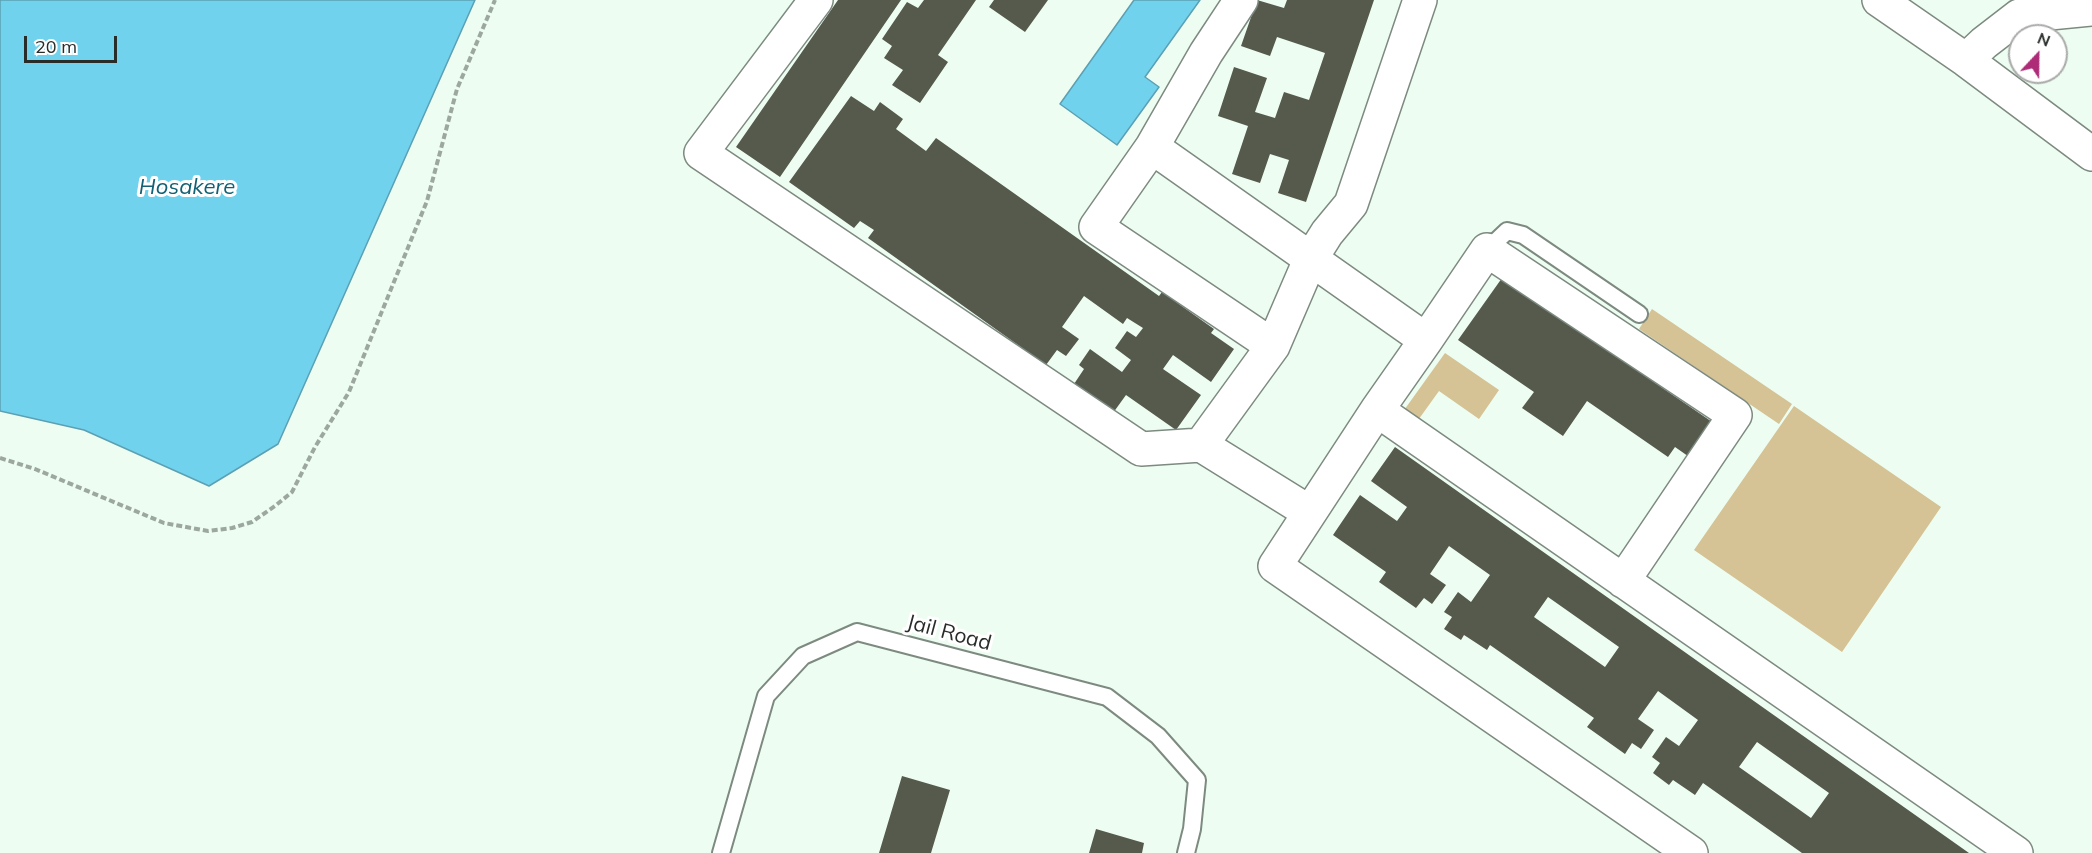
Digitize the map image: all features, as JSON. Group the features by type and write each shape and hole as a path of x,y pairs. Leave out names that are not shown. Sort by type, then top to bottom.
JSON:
{"street":[{"path":"816,0 701,153 1141,449 1201,445 1309,512"},
{"path":"1241,0 1206,52 1152,147 1096,226 1273,346"},
{"path":"1201,445 1273,346 1310,260 1327,233 1351,204 1420,0"},
{"path":"1879,0 1966,60 2092,154"},
{"path":"1966,60 2021,8 2092,9"},
{"path":"1152,147 1426,340"},
{"path":"1623,582 1735,415 1487,250 1377,410 1275,566 1691,853"},
{"path":"1377,410 2016,853"}],"lane":[{"path":"1487,250 1507,231 1523,235 1639,314"},
{"name":"Jail Road","path":"721,853 766,696 803,656 857,632 1107,698 1158,736 1197,780 1192,829 1186,853"}],"path":[{"path":"0,458 35,469 164,523 198,530 231,528 252,522 292,492 315,447 349,392 427,201 458,89 495,0"}],"shaded area":[{"path":"1652,309 1792,404 1779,424 1639,329"},
{"path":"1445,353 1499,390 1479,419 1439,391 1416,423 1402,413"},
{"path":"1794,406 1941,507 1842,652 1694,550"}],"water":[{"name":"Hosakere","path":"0,0 475,0 278,444 209,486 84,430 0,411"},
{"path":"1134,0 1200,0 1145,77 1159,87 1117,145 1060,104"}],"building":[{"path":"838,0 901,0 780,177 736,147"},
{"path":"924,0 976,0 938,55 948,62 920,103 892,85 903,70 884,58 892,46 882,39 907,2 918,8"},
{"path":"994,0 1048,0 1025,32 989,7"},
{"path":"1257,0 1284,8 1287,0 1374,0 1306,202 1278,193 1289,160 1270,154 1260,183 1232,174 1248,126 1218,116 1234,67 1267,78 1255,112 1275,118 1284,92 1309,100 1325,53 1277,37 1270,56 1241,46"},
{"path":"851,96 874,111 880,102 903,119 896,129 926,151 936,138 1159,296 1162,292 1214,329 1211,333 1234,349 1211,382 1173,355 1163,369 1201,395 1176,430 1126,395 1113,413 1074,384 1084,369 1079,365 1090,349 1122,372 1131,360 1115,348 1127,331 1136,337 1143,328 1127,318 1123,324 1084,296 1062,327 1079,339 1066,356 1057,350 1046,365 868,238 874,230 860,221 854,228 789,182"},
{"path":"1502,278 1718,426 1695,461 1675,447 1668,457 1587,401 1563,436 1522,408 1534,392 1458,340"},
{"path":"1395,447 1969,853 1802,853 1703,783 1695,795 1673,780 1669,785 1653,773 1660,763 1652,757 1666,737 1679,746 1698,720 1658,691 1638,719 1654,730 1641,749 1632,743 1625,754 1587,727 1594,718 1490,645 1487,650 1464,635 1461,640 1444,629 1452,617 1444,612 1458,592 1471,602 1490,575 1449,546 1430,574 1446,585 1432,604 1424,598 1416,608 1379,582 1386,572 1333,535 1360,495 1397,521 1407,507 1371,481","holes":["1548,597 1619,647 1605,667 1534,617","1757,742 1829,793 1811,818 1739,767"]},
{"path":"902,776 950,790 931,853 879,853"},
{"path":"1096,829 1144,843 1142,853 1089,853"}]}
